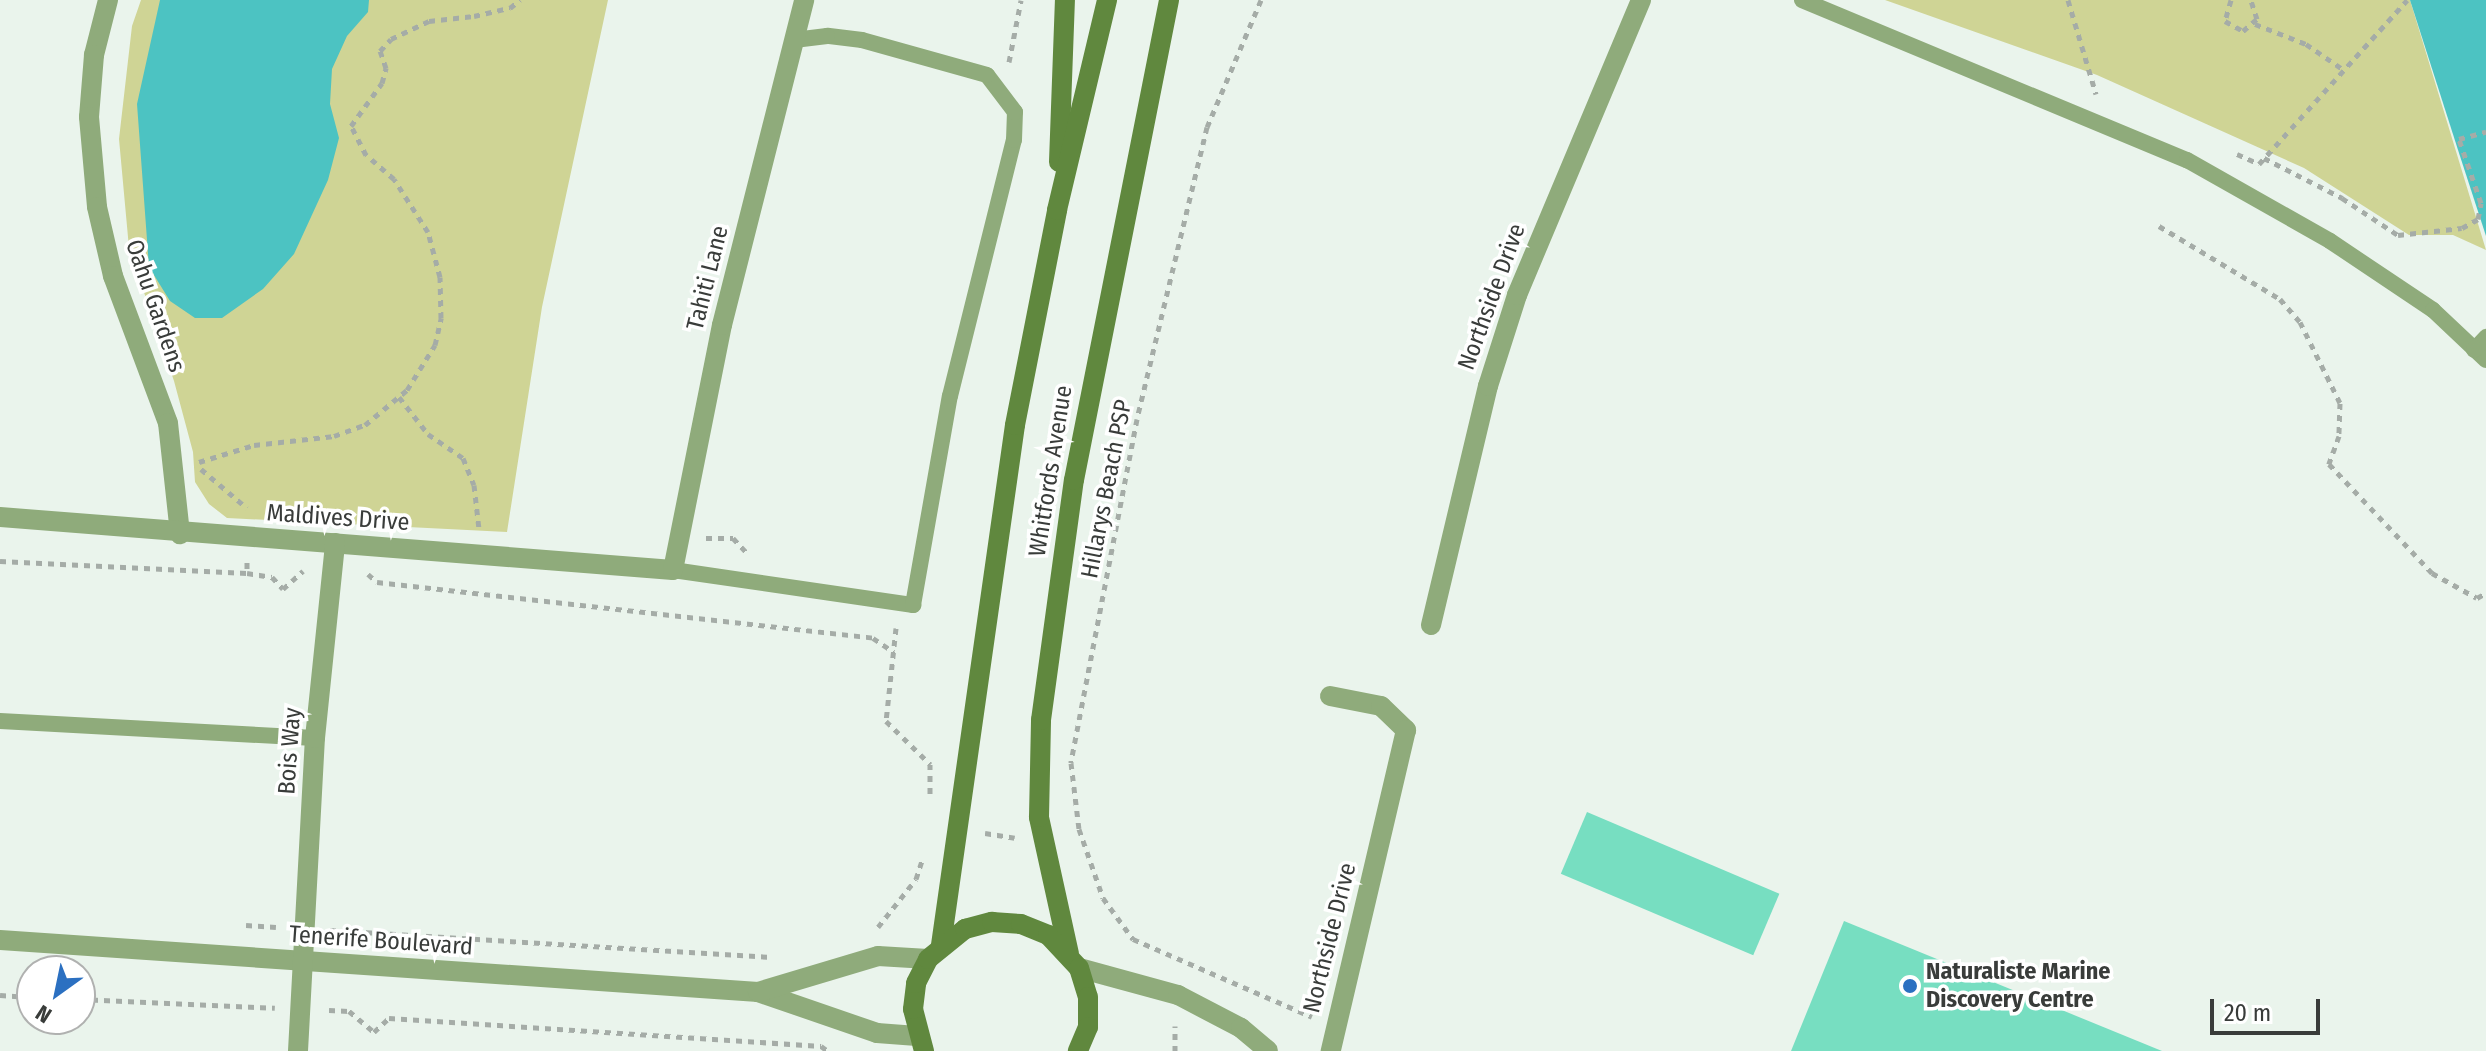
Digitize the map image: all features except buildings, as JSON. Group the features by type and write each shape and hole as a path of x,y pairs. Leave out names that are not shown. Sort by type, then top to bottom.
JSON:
{"main road":[{"path":"1057,210 1065,0"},
{"name":"Whitfords Avenue","path":"920,1043 916,983 934,952 960,829 1015,425 1057,210 1107,0"},
{"name":"Whitfords Avenue","path":"1078,1051 1088,1027 1088,997 1074,961 1044,835 1037,769 1041,720 1074,480 1169,0"},
{"path":"934,952 965,929 992,922 1021,924 1048,935 1074,961"}],"street":[{"name":"Oahu Gardens","path":"108,0 94,55 89,117 97,207 113,276 168,423 180,534"},
{"name":"Tahiti Lane","path":"673,570 722,325 804,0"},
{"name":"Northside Drive","path":"1431,625 1488,386 1517,295 1641,0"},
{"name":"Maldives Drive","path":"0,517 180,534 673,570"},
{"name":"Bois Way","path":"298,1051 315,738 335,543"},
{"name":"Northside Drive","path":"1330,696 1381,706 1406,730 1406,745 1331,1051"},
{"name":"Tenerife Boulevard","path":"0,940 758,992 877,1033 920,1043"},
{"name":"Tenerife Boulevard","path":"758,992 878,956 934,952"},
{"path":"1074,961 1178,995 1241,1028 1268,1051"}],"lane":[{"path":"1802,0 2187,160 2330,241 2433,310 2482,349"},
{"path":"673,570 913,605 950,396 1014,140 1015,112 987,75 862,40 827,36 796,40"},
{"path":"0,721 315,738"}],"path":[{"path":"247,573 247,504 194,464 254,445 334,436 365,425 399,397 435,345 441,318 440,277 428,232 394,179 366,155 351,126 382,83 386,68 380,51 391,39 429,21 510,8 520,0"},
{"name":"Hillarys Beach PSP","path":"1261,0 1207,127 1137,419 1071,763 1079,829 1103,898 1133,939 1294,1008"},
{"path":"2068,0 2096,94"},
{"path":"2226,2 2224,15 2233,29 2243,31 2255,24 2259,14 2251,0"},
{"path":"2224,149 2259,164 2407,0"},
{"path":"2255,24 2306,44 2344,70"},
{"path":"2264,158 2342,198 2398,235 2462,228 2478,219 2481,203 2459,139 2486,132"},
{"path":"2159,226 2280,299 2300,322 2340,403 2339,436 2329,464 2432,573 2477,598 2486,593"},
{"path":"399,397 428,434 463,458 474,485 477,593"},
{"path":"0,561 247,573 272,577 283,589 309,565 359,567 377,582 873,638 894,652"},
{"path":"960,829 1020,839 1079,829"},
{"path":"230,924 785,959"},
{"path":"96,1000 349,1011 374,1032 389,1018 821,1046"}],"green space":[{"path":"141,0 608,0 542,307 507,532 227,518 209,504 195,482 193,452 174,381 129,248 119,139 132,26"},
{"path":"1885,0 2410,0 2486,250 2453,235 2409,235 2304,168 2097,75"}],"water":[{"path":"160,0 369,0 368,12 347,36 332,69 330,104 339,138 328,180 294,254 263,289 222,318 195,318 170,301 149,267 137,104"},
{"path":"2410,0 2486,0 2486,236 2459,153"}],"place":[{"name":"Naturaliste Marine Discovery Centre","path":"1910,986"}]}
